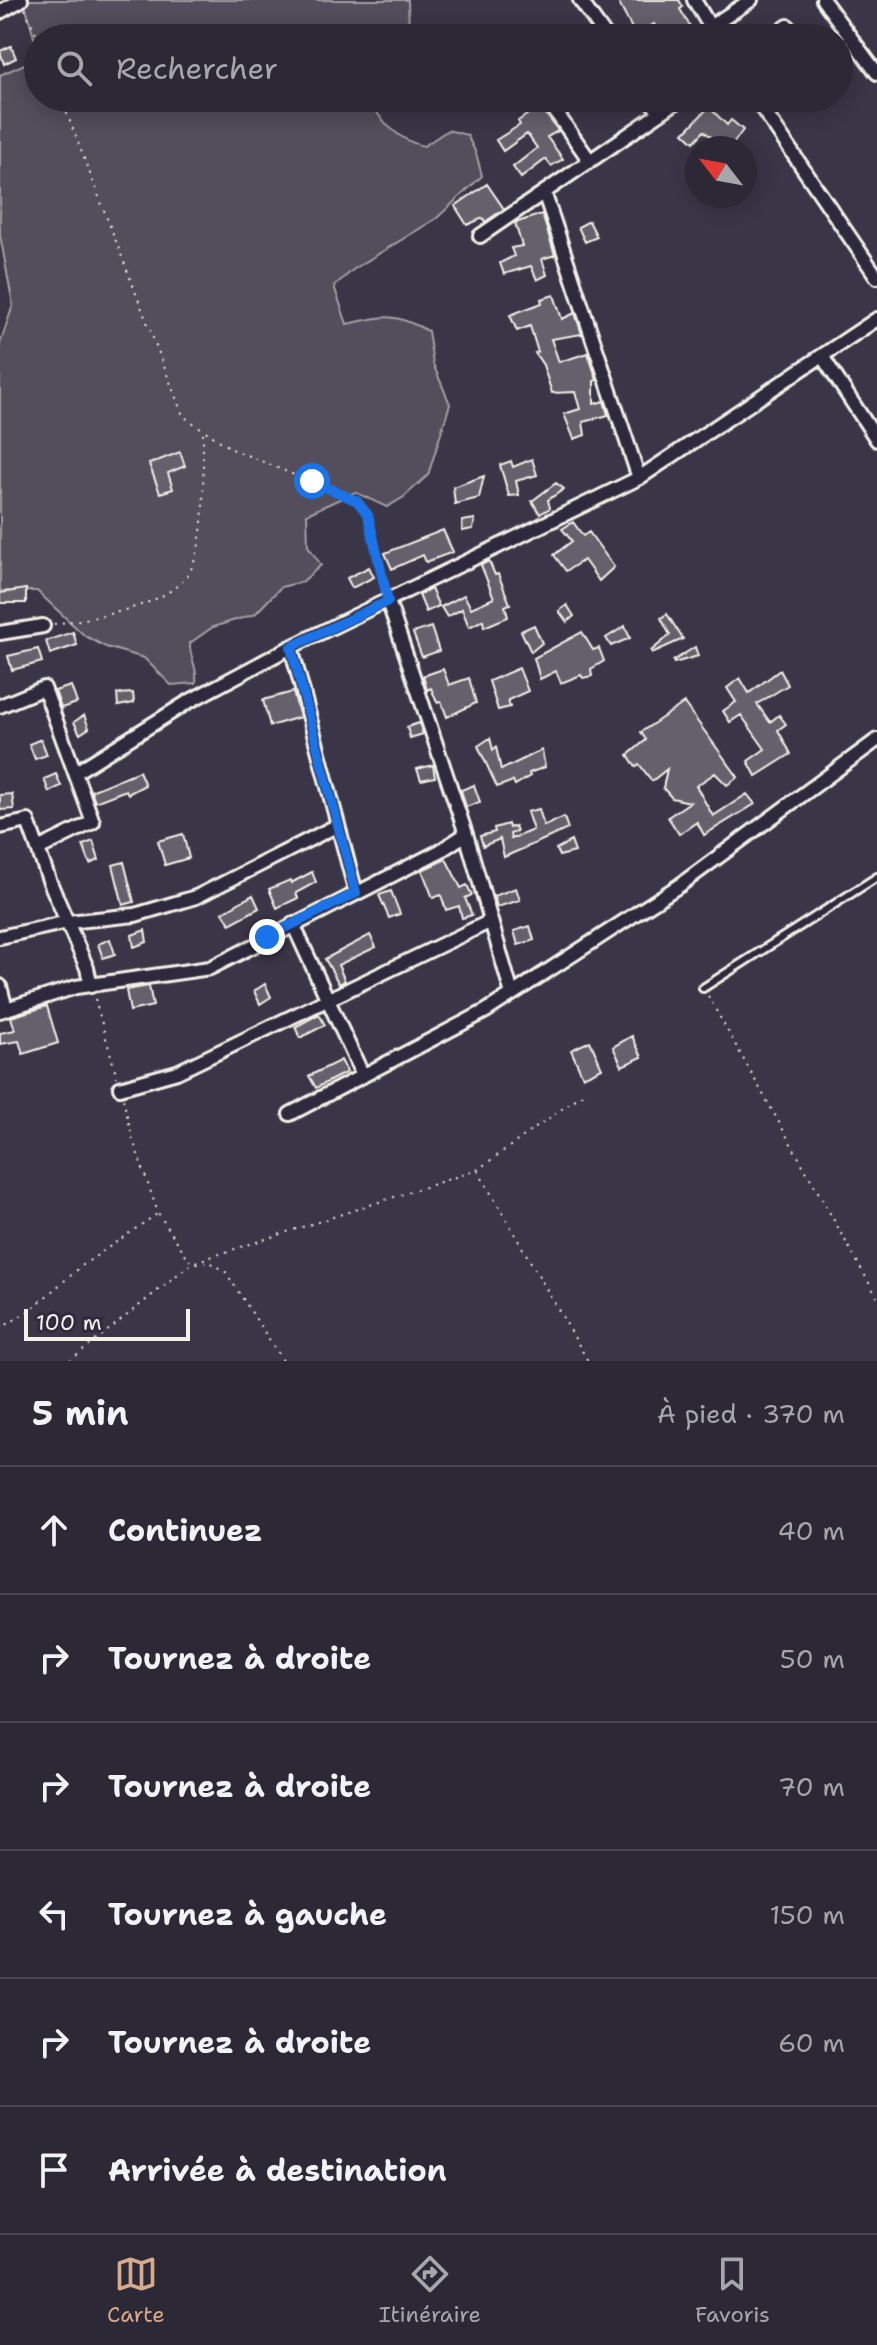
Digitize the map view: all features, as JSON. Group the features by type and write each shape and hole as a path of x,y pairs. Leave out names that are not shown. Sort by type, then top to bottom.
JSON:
{"street":[{"path":"0,12 21,0"},
{"path":"580,0 597,24"},
{"path":"694,0 709,24"},
{"path":"724,24 751,0"},
{"path":"823,0 841,24"},
{"path":"853,41 877,73"},
{"path":"556,112 590,161"},
{"path":"765,112 877,277"},
{"path":"480,236 660,113"},
{"path":"544,192 639,478"},
{"path":"76,772 188,702 291,647 639,478 877,319"},
{"path":"822,356 877,440"},
{"path":"388,601 466,834 512,994"},
{"path":"0,633 43,626"},
{"path":"291,647 356,893"},
{"path":"0,706 44,688 93,822 38,849"},
{"path":"290,1114 486,1011 680,885 877,740"},
{"path":"0,827 28,821 87,968 91,986"},
{"path":"0,937 68,922 135,915 196,897 338,825"},
{"path":"0,986 3,1010 76,987 210,968 440,851 466,834"},
{"path":"120,1088 177,1072 491,921"},
{"path":"293,924 363,1076"}],"lane":[{"path":"703,988 877,877"}],"path":[{"path":"21,0 32,24"},
{"path":"66,112 183,416 232,449 357,501 368,515 388,601"},
{"path":"43,626 125,612 174,588 192,569 201,530 203,432"},
{"path":"91,986 133,1140 158,1213 192,1263"},
{"path":"703,988 877,1297"},
{"path":"70,1361 192,1263 477,1170 584,1093"},
{"path":"477,1170 588,1361"},
{"path":"0,1329 30,1310 83,1265 158,1213"},
{"path":"192,1263 210,1262 225,1271 283,1361"}],"shaded area":[{"path":"24,0 408,0 409,24 30,24"},
{"path":"24,64 24,112 378,112 393,130 410,142 424,146 448,130 467,135 476,153 482,176 437,218 354,269 334,286 347,324 389,317 428,331 433,364 450,404 428,475 404,497 387,507 355,492 307,514 308,546 321,565 302,582 281,587 255,614 213,627 190,643 196,683 171,685 144,658 106,647 85,636 37,591 0,591 0,344 13,305 0,235 0,75"}],"building":[{"path":"617,0 679,0 683,7 680,9 689,24 654,24 630,24"},
{"path":"11,46 16,58 4,64 0,51"},
{"path":"531,112 544,112 558,131 547,137 563,159 551,166 546,159 521,178 513,167 537,148 527,134 503,151 496,140 520,125 518,121"},
{"path":"704,112 714,112 727,125 731,120 743,130 739,136 710,136 704,131 699,136 684,133"},
{"path":"487,184 504,209 485,222 483,218 467,225 455,206"},
{"path":"542,214 555,255 542,259 547,275 537,280 531,266 504,274 500,263 514,256 511,248 522,246 515,223"},
{"path":"589,221 597,237 585,242 578,227"},
{"path":"554,295 562,319 575,313 582,334 551,339 559,362 588,353 597,380 594,381 594,404 604,401 608,415 583,422 585,435 574,439 564,414 580,409 575,392 552,393 543,365 535,353 538,352 530,326 517,331 510,315"},
{"path":"180,452 185,466 168,473 173,489 160,493 149,464"},
{"path":"532,459 537,475 516,481 519,495 509,496 500,465 511,461 513,467"},
{"path":"484,476 479,498 455,504 453,487"},
{"path":"556,483 564,489 548,500 550,508 540,514 532,501"},
{"path":"475,519 473,529 462,531 462,521"},
{"path":"573,522 583,536 589,532 614,567 599,581 584,560 566,571 554,555 572,541 562,529"},
{"path":"443,530 453,552 426,562 423,555 392,569 385,553"},
{"path":"489,561 510,604 505,606 508,617 484,627 483,620 469,627 462,609 447,617 441,607 464,595 471,608 494,598 481,565"},
{"path":"369,567 374,577 352,588 347,578"},
{"path":"26,589 26,603 0,603 0,593"},
{"path":"431,589 439,606 426,612 419,595"},
{"path":"567,605 574,616 567,622 559,611"},
{"path":"667,614 683,639 652,653 670,635 661,618"},
{"path":"534,625 542,643 531,652 521,631"},
{"path":"625,626 630,638 611,646 606,638"},
{"path":"431,627 439,651 422,657 413,633"},
{"path":"73,632 77,645 50,654 46,641"},
{"path":"582,632 593,650 599,648 604,661 591,669 592,676 583,678 581,675 561,683 556,671 540,679 534,658"},
{"path":"695,647 698,656 674,663 673,661"},
{"path":"38,649 42,662 12,670 8,656"},
{"path":"519,668 528,691 508,700 510,707 498,710 489,681"},
{"path":"443,669 449,685 469,678 476,703 447,717 441,701 437,702 431,688 427,690 423,676"},
{"path":"780,670 788,685 757,704 770,722 779,715 786,724 778,730 791,754 756,776 748,761 765,749 741,715 730,722 723,711 736,702 727,688 740,678 749,693"},
{"path":"71,686 77,703 61,708 55,691"},
{"path":"293,692 300,717 270,726 263,700"},
{"path":"133,693 134,703 118,706 117,694"},
{"path":"684,703 738,777 727,785 715,773 696,786 713,816 747,794 755,804 704,835 697,822 679,834 668,817 690,802 672,798 663,788 667,769 652,781 628,755 646,740 641,732"},
{"path":"84,715 89,728 80,734 74,722"},
{"path":"419,723 423,734 410,738 407,727"},
{"path":"490,738 493,750 496,747 501,770 542,750 545,767 529,773 530,776 515,785 513,781 497,787 478,746"},
{"path":"41,739 47,755 35,759 29,744"},
{"path":"433,765 435,777 421,780 417,769"},
{"path":"139,771 145,785 128,794 126,790 95,802 91,791"},
{"path":"56,774 61,786 49,792 44,779"},
{"path":"474,785 480,802 466,807 461,790"},
{"path":"12,794 14,809 0,810 0,795"},
{"path":"539,809 544,826 564,817 568,829 504,857 500,839 483,846 480,836 495,832 494,828 508,824 509,828 515,826 517,831 510,834 511,839 533,830 527,812"},
{"path":"183,834 189,858 165,865 158,841"},
{"path":"93,841 99,860 90,864 83,845"},
{"path":"571,841 575,852 559,856 556,849"},
{"path":"446,859 461,888 467,885 472,895 465,898 472,915 462,918 459,906 446,910 441,895 433,898 422,870"},
{"path":"124,862 134,902 123,905 113,865"},
{"path":"312,872 316,882 296,893 298,898 277,908 269,889 290,880 291,883"},
{"path":"516,888 520,900 497,907 494,896"},
{"path":"391,891 400,914 389,918 379,895"},
{"path":"253,895 259,908 230,924 223,912"},
{"path":"530,926 534,940 518,945 514,931"},
{"path":"145,930 147,942 134,947 132,935"},
{"path":"370,935 376,947 338,965 345,981 339,984 325,959"},
{"path":"110,939 115,954 103,958 98,944"},
{"path":"265,984 271,997 260,1004 254,991"},
{"path":"149,986 153,1006 130,1011 126,990"},
{"path":"47,1006 58,1043 23,1054 19,1041 0,1044 0,1033 15,1030 11,1017"},
{"path":"319,1014 325,1025 300,1038 295,1027"},
{"path":"632,1036 642,1057 622,1066 613,1047"},
{"path":"590,1041 602,1068 583,1077 571,1050"},
{"path":"341,1060 347,1072 316,1088 309,1076"}],"route":[{"path":"267,937 356,893 291,647 388,601 368,515 357,501 312,481"}]}
